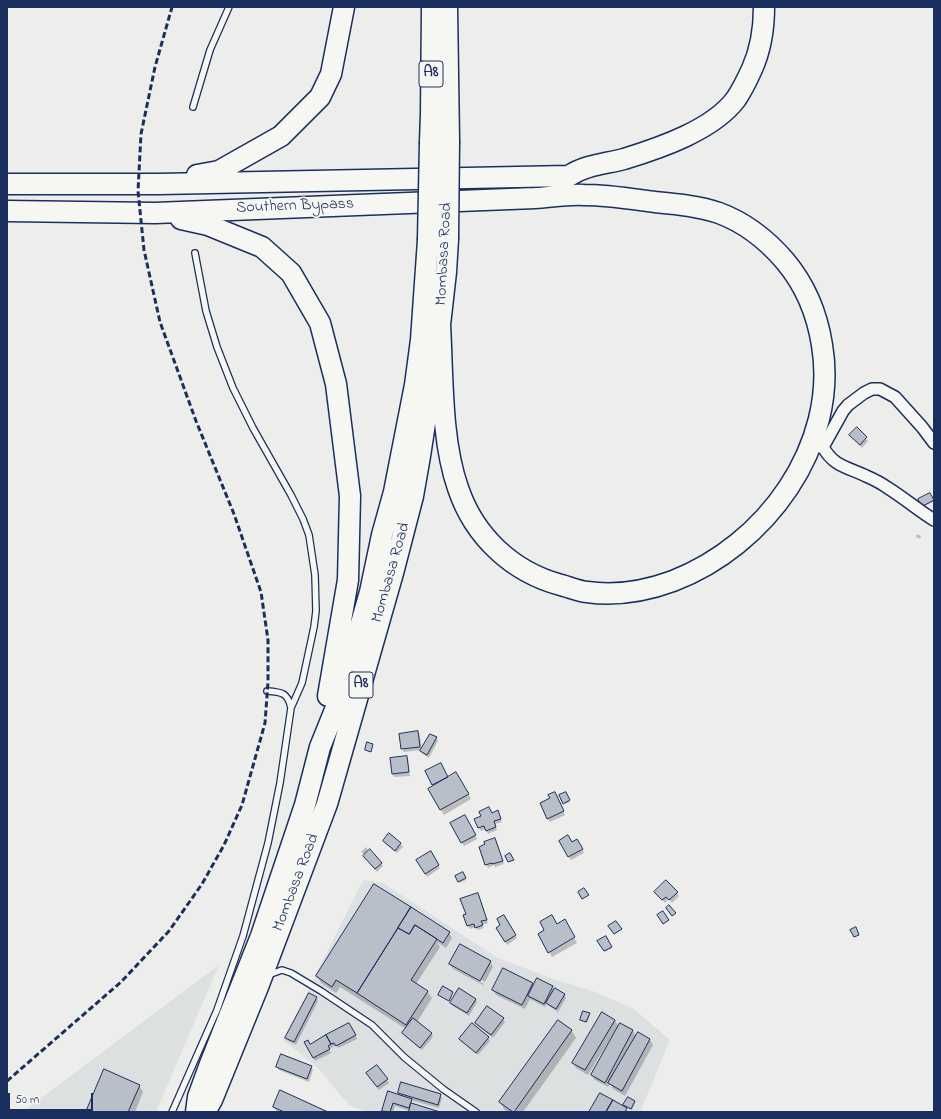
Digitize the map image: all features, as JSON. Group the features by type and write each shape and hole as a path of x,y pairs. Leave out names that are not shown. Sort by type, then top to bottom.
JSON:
{"highway":[{"path":"160,184 219,170 281,136 320,97 331,74 344,7"},
{"name":"Mombasa Road","path":"205,1112 212,1100 261,980 327,804 393,573 413,496 440,325 448,239 440,142 431,114 432,7"},
{"name":"Mombasa Road","path":"196,1112 198,1097 210,1064 261,936 305,805 320,748 339,700 370,592 382,535 394,492 415,385 421,340 428,240 440,142 448,54 447,7"},
{"path":"448,54 458,7"},
{"name":"Southern Bypass","path":"7,184 160,184 569,176 583,168 625,158 669,143 691,133 722,113 735,100 742,90 758,54 763,28 764,7"},
{"name":"Southern Bypass","path":"7,211 155,213 584,195 672,203 720,214 752,230 764,239 793,271 806,291 814,310 824,357 825,382 818,444 801,466 786,492 750,534 730,550 683,577 657,587 618,593 587,592 541,579 521,568 492,546 470,516 457,487 449,452 445,419 440,325"},
{"path":"155,213 208,225 262,247 291,273 320,323 336,384 350,496 348,580 320,748"}],"street":[{"path":"934,442 922,426 895,397 886,391 872,389 848,405 818,444 827,454 847,469 865,475 888,488 920,512 934,520"}],"lane":[{"path":"193,106 210,50 229,7"},
{"path":"172,1112 217,1010 243,936 268,843 280,783 291,708 302,683 316,611 315,575 308,535 303,519 253,428 233,388 217,347 206,311 195,253"},
{"path":"267,691 280,693 286,696 289,699 291,708"},
{"path":"261,980 272,973 282,970 291,973 321,991 372,1025 404,1057 443,1089 476,1112"}],"shaded area":[{"path":"363,880 383,883 498,958 562,982 593,991 634,1009 670,1040 640,1112 368,1112 349,1105 318,1068 283,1040"},
{"path":"219,965 156,1112 26,1112 29,1107"}],"building":[{"path":"857,427 867,437 860,445 849,435"},
{"path":"930,493 934,500 921,507 918,499"},
{"path":"418,731 420,747 401,749 399,734"},
{"path":"430,734 437,737 427,755 420,751"},
{"path":"367,742 373,744 371,752 365,750"},
{"path":"407,756 409,772 392,774 390,758"},
{"path":"441,763 448,777 432,785 425,771"},
{"path":"456,772 469,794 440,810 428,789"},
{"path":"555,792 564,811 547,819 540,803 550,798 548,795"},
{"path":"566,792 570,800 563,804 559,795"},
{"path":"489,807 492,813 498,810 501,819 494,821 496,827 486,831 484,826 478,828 474,819 481,816 479,812"},
{"path":"465,815 476,835 461,843 450,823"},
{"path":"389,833 401,843 395,851 383,841"},
{"path":"568,835 572,842 577,839 583,849 568,857 559,841"},
{"path":"495,838 503,861 485,865 479,847 485,844 484,842"},
{"path":"370,849 382,863 375,869 363,856"},
{"path":"431,851 439,865 425,874 416,860"},
{"path":"510,853 514,860 508,862 505,856"},
{"path":"463,872 466,878 458,882 455,876"},
{"path":"666,880 678,892 669,900 666,897 662,900 654,892"},
{"path":"374,884 411,907 357,993 336,980 332,987 316,976"},
{"path":"584,888 589,895 582,899 578,892"},
{"path":"478,893 487,920 481,921 483,925 475,928 474,924 467,926 463,915 466,914 460,899"},
{"path":"669,905 676,913 672,916 666,908"},
{"path":"411,907 450,932 443,943 415,925 409,934 398,928"},
{"path":"663,911 669,920 663,924 657,915"},
{"path":"504,915 516,935 505,942 496,928 500,925 497,919"},
{"path":"552,915 557,924 565,919 575,937 548,953 538,934 544,930 540,922"},
{"path":"616,921 622,929 614,934 608,926"},
{"path":"415,925 437,939 411,980 428,991 406,1025 357,993 398,928 409,934"},
{"path":"856,927 859,935 854,937 850,930"},
{"path":"606,936 612,947 604,951 597,941"},
{"path":"460,944 491,961 480,981 449,964"},
{"path":"503,968 533,983 522,1005 492,990"},
{"path":"537,978 553,986 544,1004 528,996"},
{"path":"443,986 453,992 449,1001 438,995"},
{"path":"459,988 476,999 467,1013 450,1003"},
{"path":"555,988 565,994 556,1009 546,1003"},
{"path":"309,993 317,997 294,1042 285,1038"},
{"path":"487,1006 504,1018 491,1035 475,1023"},
{"path":"583,1011 590,1013 586,1022 580,1020"},
{"path":"602,1012 615,1020 585,1070 572,1063"},
{"path":"413,1018 432,1033 420,1048 402,1033"},
{"path":"558,1020 572,1030 513,1112 499,1102"},
{"path":"349,1023 356,1035 336,1046 334,1043 331,1044 326,1035"},
{"path":"472,1023 489,1037 476,1053 459,1039"},
{"path":"620,1023 633,1030 605,1083 591,1075"},
{"path":"638,1032 650,1039 622,1091 608,1083"},
{"path":"326,1035 331,1044 328,1046 330,1049 313,1058 304,1042 308,1040 310,1044"},
{"path":"281,1054 312,1066 307,1079 276,1067"},
{"path":"377,1065 388,1079 377,1087 366,1073"},
{"path":"104,1069 140,1085 128,1112 86,1112"},
{"path":"401,1082 441,1094 438,1105 398,1093"},
{"path":"280,1090 328,1112 284,1112 273,1107"},
{"path":"388,1091 412,1099 409,1108 393,1103 390,1112 382,1111"},
{"path":"600,1093 613,1100 606,1112 589,1112"},
{"path":"628,1097 635,1101 631,1109 623,1105"},
{"path":"613,1100 627,1108 625,1112 606,1112"},
{"path":"411,1103 440,1112 409,1112"}],"railway":[{"path":"7,1081 121,982 169,931 202,884 224,845 242,805 265,723 268,682 268,640 261,592 234,514 196,421 160,322 144,250 138,191 141,134 155,67 172,7"}]}
